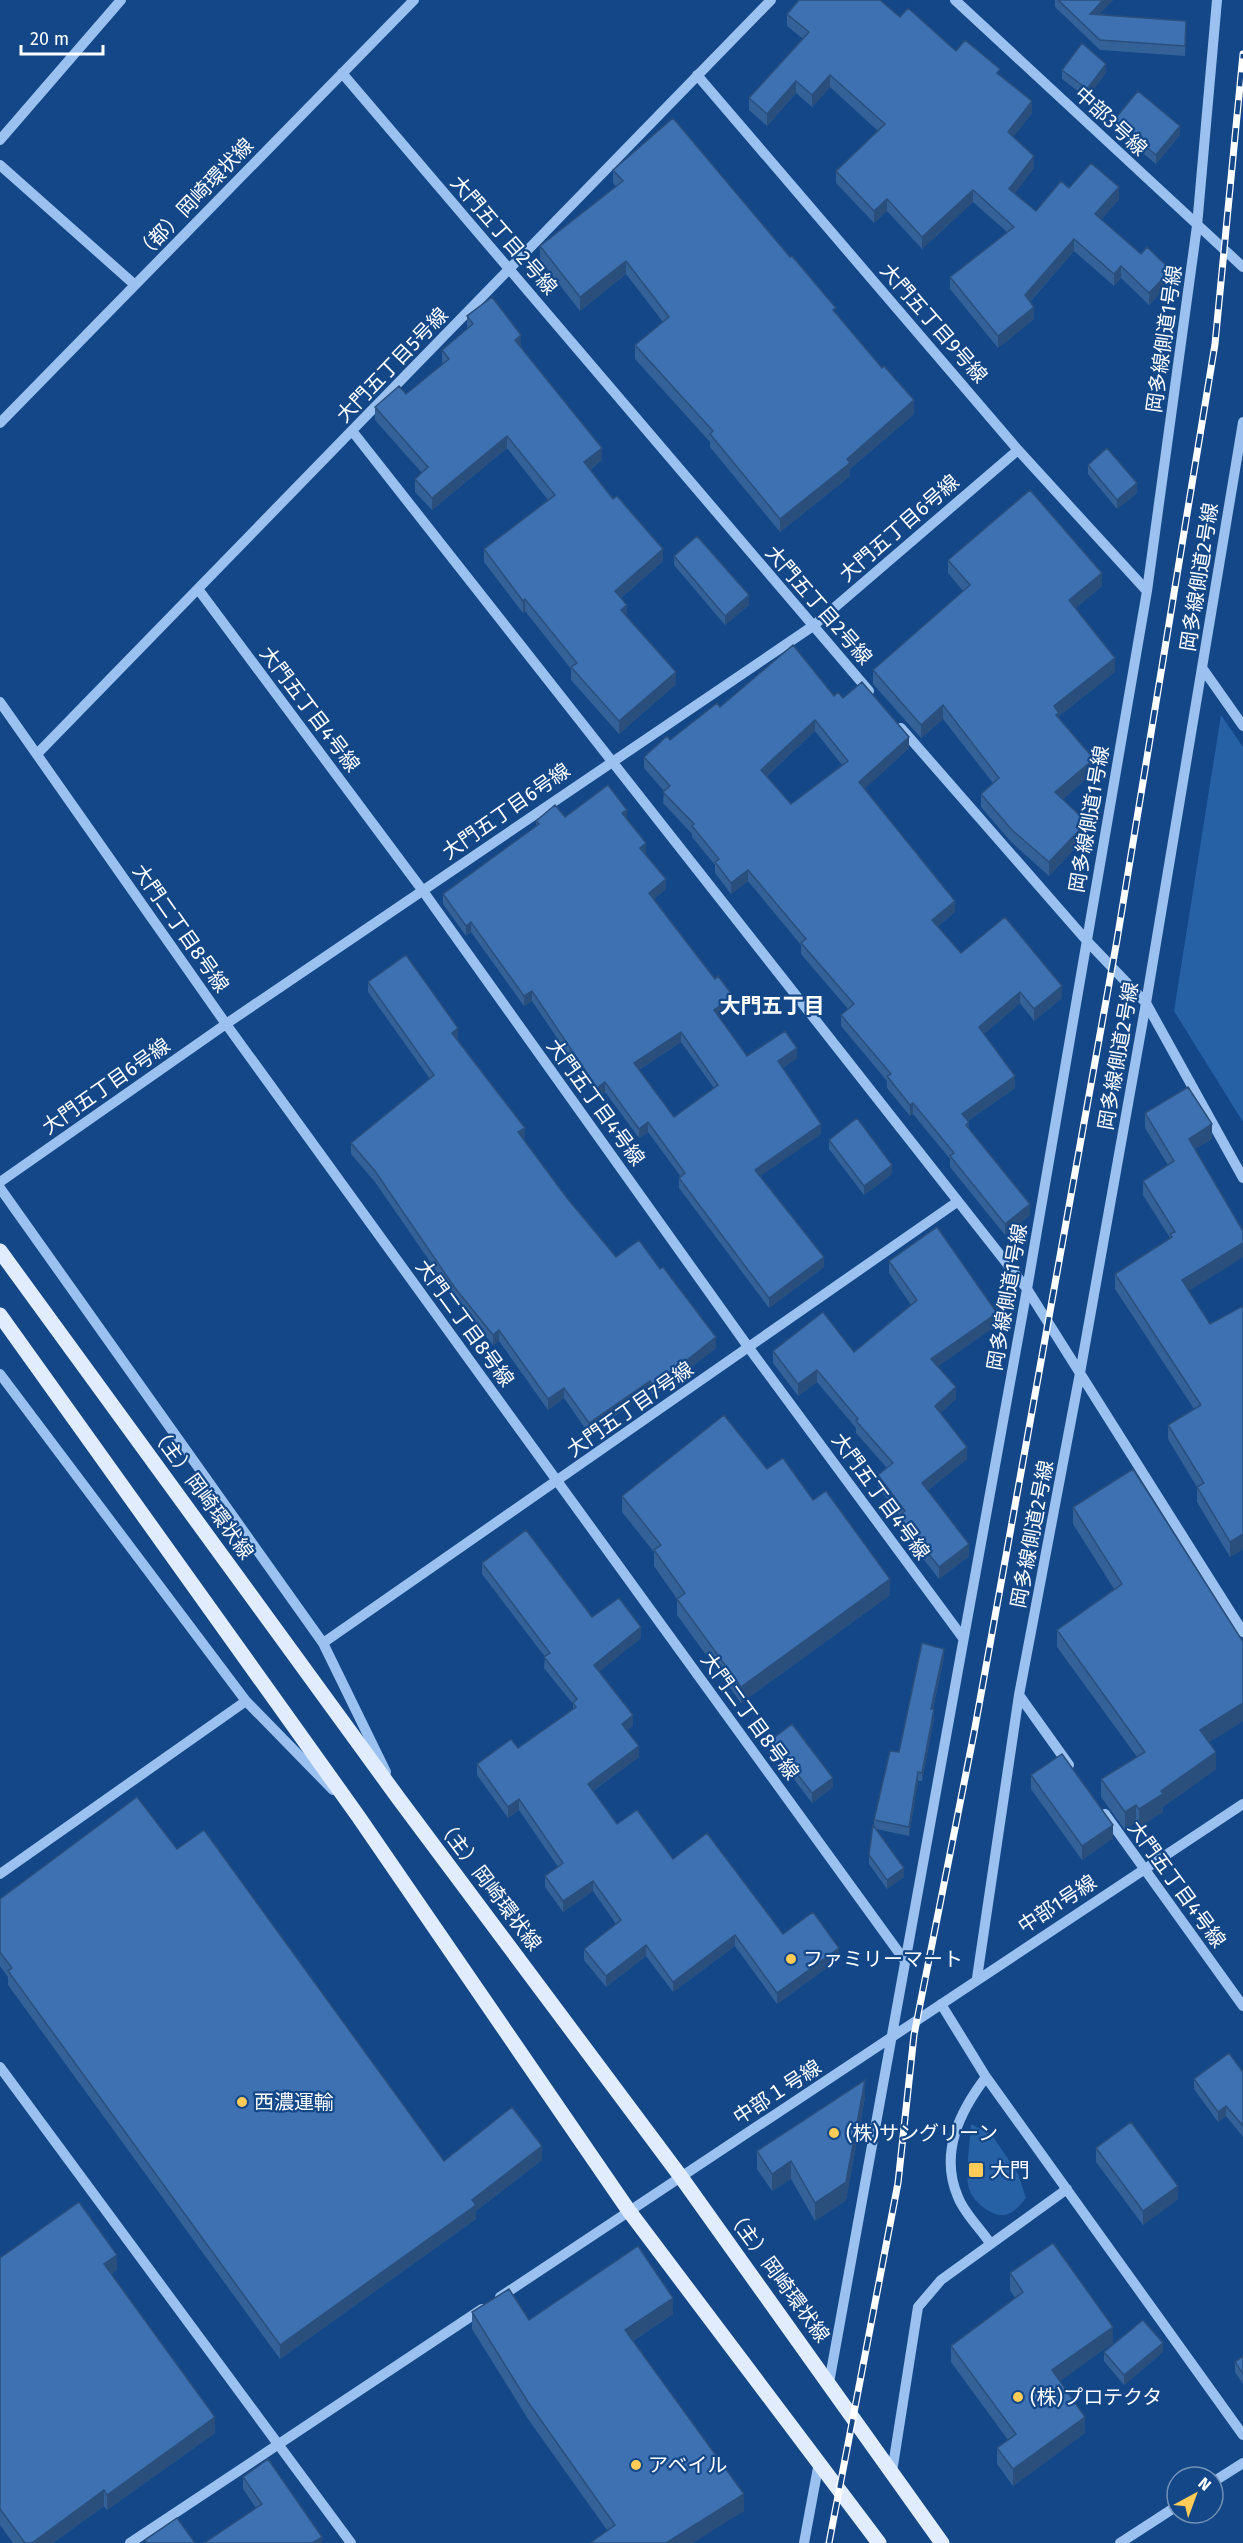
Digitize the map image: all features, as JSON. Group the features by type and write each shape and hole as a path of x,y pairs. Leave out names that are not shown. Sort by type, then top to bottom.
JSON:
{"main road":[{"name":"（主）岡崎環状線","path":"0,1251 399,1799 681,2177 942,2543"},
{"path":"0,1315 358,1816 629,2211 877,2542"}],"street":[{"path":"0,140 121,0"},
{"name":"（都）岡崎環状線","path":"0,423 414,0"},
{"name":"大門五丁目5号線","path":"38,753 771,0"},
{"name":"中部3号線","path":"955,0 1243,267"},
{"name":"岡多線側道1号線","path":"829,2383 1027,1289 1147,591 1197,226 1217,0"},
{"name":"大門五丁目2号線","path":"342,73 875,698"},
{"name":"大門五丁目9号線","path":"697,75 1018,450 1147,591"},
{"path":"0,165 135,285"},
{"name":"岡多線側道2号線","path":"977,1978 1019,1695 1080,1374 1146,1003 1243,422"},
{"path":"352,432 1027,1289 1243,1632"},
{"name":"大門五丁目6号線","path":"0,1182 612,760 813,626 1018,450"},
{"name":"大門五丁目4号線","path":"198,589 423,891 749,1348 963,1638"},
{"path":"1203,669 1243,726"},
{"name":"大門二丁目8号線","path":"0,702 38,753 226,1024 905,1961"},
{"path":"891,716 1087,941 1146,1003 1243,1178"},
{"path":"0,1188 323,1643 399,1799"},
{"name":"大門五丁目7号線","path":"323,1643 957,1202"},
{"path":"0,1374 246,1701 358,1816"},
{"path":"1019,1695 1075,1773"},
{"path":"0,1874 246,1701"},
{"name":"大門五丁目4号線","path":"1096,1802 1243,2006"},
{"name":"中部1号線","path":"893,2038 977,1978 1243,1804"},
{"path":"941,2004 986,2077 1243,2435"},
{"name":"中部１号線","path":"130,2543 893,2038"},
{"path":"0,2067 351,2543"},
{"path":"986,2077 968,2101 952,2137 951,2172 958,2198 990,2242"},
{"path":"892,2472 918,2307 941,2280 990,2242 1067,2189"},
{"path":"804,2543 819,2462"},
{"path":"1225,2474 1243,2463"},
{"path":"1120,2543 1165,2514"}],"shaded area":[{"path":"1221,715 1243,747 1243,1122 1174,1011"},
{"path":"971,2124 992,2135 1018,2174 1026,2198 1008,2214 999,2215 987,2210 970,2190 967,2170"}],"building":[{"path":"799,0 880,0 900,17 908,8 956,51 965,40 1000,69 997,73 1032,101 1008,132 1034,156 1009,189 1036,211 1061,181 1069,188 1091,163 1119,187 1095,214 1141,254 1147,247 1171,270 1149,293 1121,266 1114,274 1074,239 1025,295 1034,307 998,336 950,277 1014,227 973,190 922,237 887,199 874,211 836,171 885,124 830,75 812,95 796,81 767,114 749,98 809,32 787,14"},
{"path":"1058,0 1103,0 1090,14 1186,21 1185,46 1100,40"},
{"path":"1082,43 1106,64 1087,89 1062,70"},
{"path":"1138,91 1180,126 1156,155 1114,120"},
{"path":"673,118 836,308 833,310 882,368 884,366 914,400 847,459 850,463 780,519 710,434 713,431 635,345 669,317 626,261 580,297 540,246 623,181 613,170"},
{"path":"492,297 521,335 515,340 602,448 584,462 613,499 617,496 663,549 615,591 627,605 621,610 676,672 619,721 571,667 577,663 525,599 523,601 484,549 555,495 507,436 432,498 415,479 428,467 375,407 399,386 406,394 449,359 442,350 473,324 467,316"},
{"path":"1107,448 1137,483 1117,500 1088,465"},
{"path":"1030,490 1102,573 1069,600 1115,658 1054,706 1059,713 1056,715 1094,759 1055,792 1087,822 1049,862 1012,830 981,794 999,778 943,705 921,725 873,670 970,585 948,560"},
{"path":"697,536 749,595 725,616 674,556"},
{"path":"793,645 834,696 838,692 843,698 862,682 909,737 859,782 955,901 932,920 961,953 1005,917 1062,986 1034,1009 1020,992 979,1027 1015,1076 962,1114 969,1122 966,1125 1030,1204 1005,1224 950,1156 954,1153 913,1103 910,1105 887,1076 891,1074 841,1015 854,1004 801,943 806,939 748,870 731,883 715,862 719,859 692,826 694,824 663,792 670,786 644,757 667,736 670,740 717,703 720,707","holes":["815,720 848,761 791,804 761,770"]},
{"path":"608,785 627,810 622,813 646,843 640,848 666,879 649,893 715,979 718,976 733,996 714,1010 747,1056 785,1031 797,1048 778,1061 821,1124 755,1170 824,1257 769,1298 679,1178 685,1173 648,1122 639,1129 605,1082 597,1088 532,991 524,996 471,922 466,926 443,894 539,824 536,821 555,805 565,817","holes":["681,1032 718,1085 674,1117 634,1063"]},
{"path":"406,955 458,1028 452,1033 525,1128 518,1132 567,1198 616,1257 639,1240 660,1269 663,1267 716,1337 654,1386 650,1381 589,1423 564,1388 548,1399 499,1330 493,1335 455,1288 375,1171 351,1143 434,1075 368,982"},
{"path":"1188,1087 1212,1124 1189,1139 1243,1231 1243,1243 1182,1280 1210,1324 1243,1306 1243,1534 1230,1542 1197,1487 1204,1483 1168,1425 1201,1405 1115,1274 1172,1237 1170,1234 1175,1232 1143,1181 1174,1161 1145,1113"},
{"path":"857,1118 892,1165 864,1186 829,1140"},
{"path":"937,1227 997,1313 931,1359 956,1387 935,1406 967,1447 922,1483 969,1544 939,1567 899,1516 905,1511 878,1475 893,1463 856,1421 858,1419 817,1370 798,1384 773,1351 823,1312 854,1352 917,1300 889,1261"},
{"path":"724,1415 767,1469 783,1458 813,1500 826,1491 890,1579 741,1687 677,1599 685,1593 654,1550 661,1545 622,1496"},
{"path":"1133,1469 1243,1642 1243,1703 1200,1730 1216,1752 1161,1791 1163,1794 1139,1809 1136,1805 1125,1812 1101,1779 1145,1752 1057,1630 1122,1584 1073,1507"},
{"path":"526,1530 592,1617 619,1598 641,1627 594,1665 633,1715 622,1724 639,1746 588,1784 617,1824 637,1810 673,1859 707,1833 783,1934 813,1912 839,1948 777,1993 735,1935 673,1982 646,1945 606,1976 584,1949 621,1920 593,1881 563,1901 545,1876 563,1863 519,1799 508,1807 477,1764 511,1739 518,1748 576,1707 573,1703 577,1699 544,1657 550,1653 482,1563"},
{"path":"922,1643 944,1649 931,1709 934,1709 922,1773 918,1772 909,1827 874,1820 890,1751 899,1752"},
{"path":"792,1724 833,1778 812,1793 771,1740"},
{"path":"1062,1754 1113,1825 1082,1846 1031,1775"},
{"name":"西濃運輸","path":"137,1797 177,1849 204,1830 444,2161 512,2107 542,2146 472,2200 476,2205 280,2345 8,1971 12,1968 0,1952 0,1899"},
{"path":"873,1825 904,1868 887,1880 869,1855"},
{"path":"1229,2053 1243,2072 1243,2126 1226,2106 1218,2112 1194,2079"},
{"name":"(株)サングリーン","path":"865,2080 846,2182 815,2203 791,2161 772,2174 757,2151"},
{"path":"1131,2122 1178,2186 1143,2211 1096,2148"},
{"path":"79,2202 117,2255 104,2264 215,2417 107,2495 104,2490 32,2543 25,2543 0,2509 0,2258"},
{"path":"1053,2243 1113,2327 1052,2370 1085,2417 1013,2469 997,2448 1016,2434 951,2346 1023,2292 1010,2273"},
{"path":"638,2246 673,2298 625,2330 744,2494 666,2543 590,2543 615,2525 528,2402 472,2312 509,2289 529,2320"},
{"path":"1143,2320 1163,2343 1124,2375 1104,2352"},
{"path":"1243,2356 1243,2374 1235,2362"},
{"path":"268,2459 322,2537 312,2543 204,2543 262,2504 243,2477"},
{"path":"177,2518 195,2543 147,2543 145,2540"}],"railway":[{"path":"829,2543 898,2183 914,2035 974,1733 1117,940 1215,344 1243,54"}],"place":[{"name":"ファミリーマート","path":"791,1959"},
{"name":"西濃運輸","path":"242,2102"},
{"name":"(株)サングリーン","path":"834,2133"},
{"name":"大門","path":"976,2170"},
{"name":"(株)プロテクタ","path":"1018,2397"},
{"name":"アベイル","path":"636,2465"}],"district":[{"name":"大門五丁目","path":"772,1006"}]}
